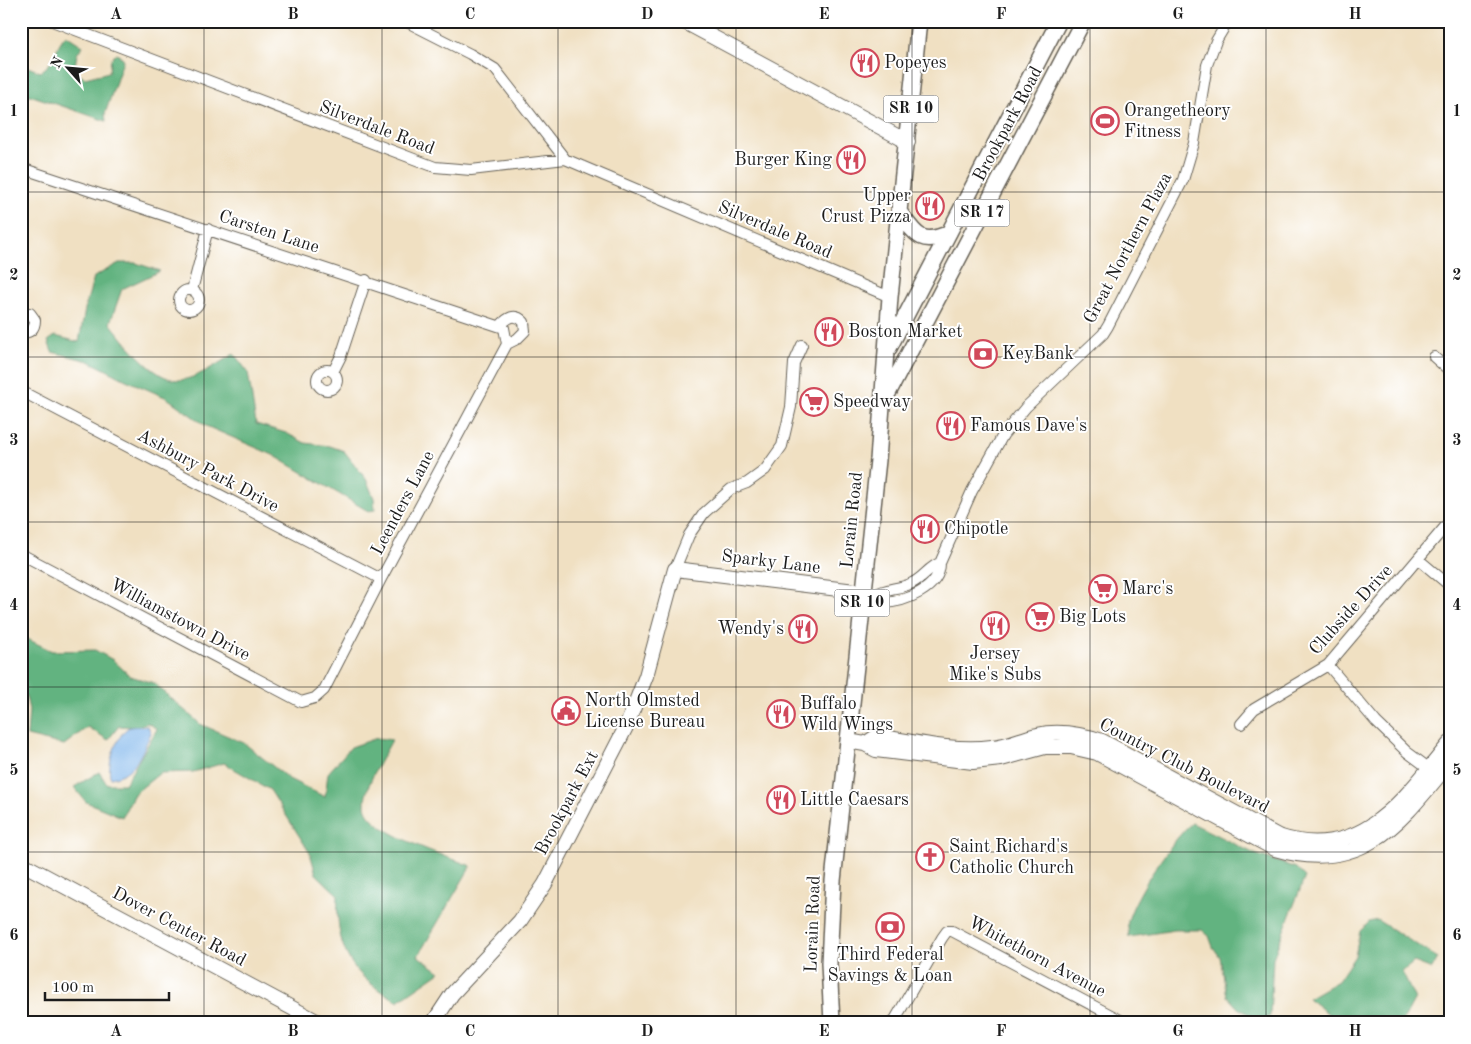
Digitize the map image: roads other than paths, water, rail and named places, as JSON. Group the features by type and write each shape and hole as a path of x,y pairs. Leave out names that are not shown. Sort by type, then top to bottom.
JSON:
{"main road":[{"name":"Lorain Road","path":"832,1023 829,963 833,881 848,741 869,594 890,297 920,21"},
{"name":"Brookpark Road","path":"886,354 1059,21"},
{"name":"Brookpark Road","path":"882,404 1083,21"},
{"path":"900,213 916,234 925,239 940,237 949,233"}],"street":[{"name":"Silverdale Road","path":"52,21 435,167 471,170 565,159 890,297"},
{"path":"405,21 496,69 565,159"},
{"path":"683,21 908,142"},
{"name":"Great Northern Plaza","path":"869,594 883,603 912,597 932,582 940,570 940,563 979,477 1003,435 1026,407 1103,334 1182,182 1194,142 1209,60 1216,41 1228,21"},
{"name":"Carsten Lane","path":"21,168 366,280 503,328"},
{"path":"192,290 208,230"},
{"path":"333,372 341,356 366,280"},
{"path":"21,313 30,313 35,320 33,328 28,332 21,332"},
{"path":"514,316 524,322 525,331 521,336 507,344 503,328 509,318 514,316"},
{"name":"Leenders Lane","path":"324,690 380,579 507,344"},
{"name":"Brookpark Ext","path":"433,1023 452,994 520,921 545,884 627,725 646,676 676,569 689,536 704,513 731,489 750,481 774,461 786,437 791,407 794,363 802,345"},
{"path":"1434,357 1450,371"},
{"name":"Ashbury Park Drive","path":"21,391 380,579"},
{"name":"Clubside Drive","path":"1241,724 1254,709 1328,665 1450,521"},
{"name":"Williamstown Drive","path":"21,554 301,702 315,698 324,690"},
{"path":"1418,559 1450,586"},
{"name":"Sparky Lane","path":"676,569 869,594"},
{"path":"1328,665 1376,722 1407,752 1433,772"},
{"name":"Country Club Boulevard","path":"848,741 865,744 876,750 973,762 1001,759 1045,748 1084,750 1097,753 1250,838 1275,850 1306,856 1347,852 1376,840 1386,833 1433,772 1450,743"},
{"name":"Country Club Boulevard","path":"1433,772 1450,762"},
{"name":"Dover Center Road","path":"21,863 320,1023"},
{"name":"Whitethorn Avenue","path":"893,1023 942,938 947,932 952,931 1126,1023"}],"water":[{"path":"148,726 151,733 137,761 126,772 111,778 111,759 124,731 130,727"}],"place":[{"name":"Popeyes","path":"865,63"},
{"name":"Orangetheory Fitness","path":"1105,121"},
{"name":"Burger King","path":"851,160"},
{"name":"Upper Crust Pizza","path":"930,206"},
{"name":"Boston Market","path":"829,332"},
{"name":"KeyBank","path":"983,354"},
{"name":"Speedway","path":"814,402"},
{"name":"Famous Dave's","path":"951,426"},
{"name":"Chipotle","path":"925,529"},
{"name":"Marc's","path":"1103,589"},
{"name":"Big Lots","path":"1040,617"},
{"name":"Jersey Mike's Subs","path":"995,626"},
{"name":"Wendy's","path":"803,629"},
{"name":"North Olmsted License Bureau","path":"566,711"},
{"name":"Buffalo Wild Wings","path":"781,714"},
{"name":"Little Caesars","path":"781,800"},
{"name":"Saint Richard's Catholic Church","path":"930,857"},
{"name":"Third Federal Savings & Loan","path":"890,927"}]}
